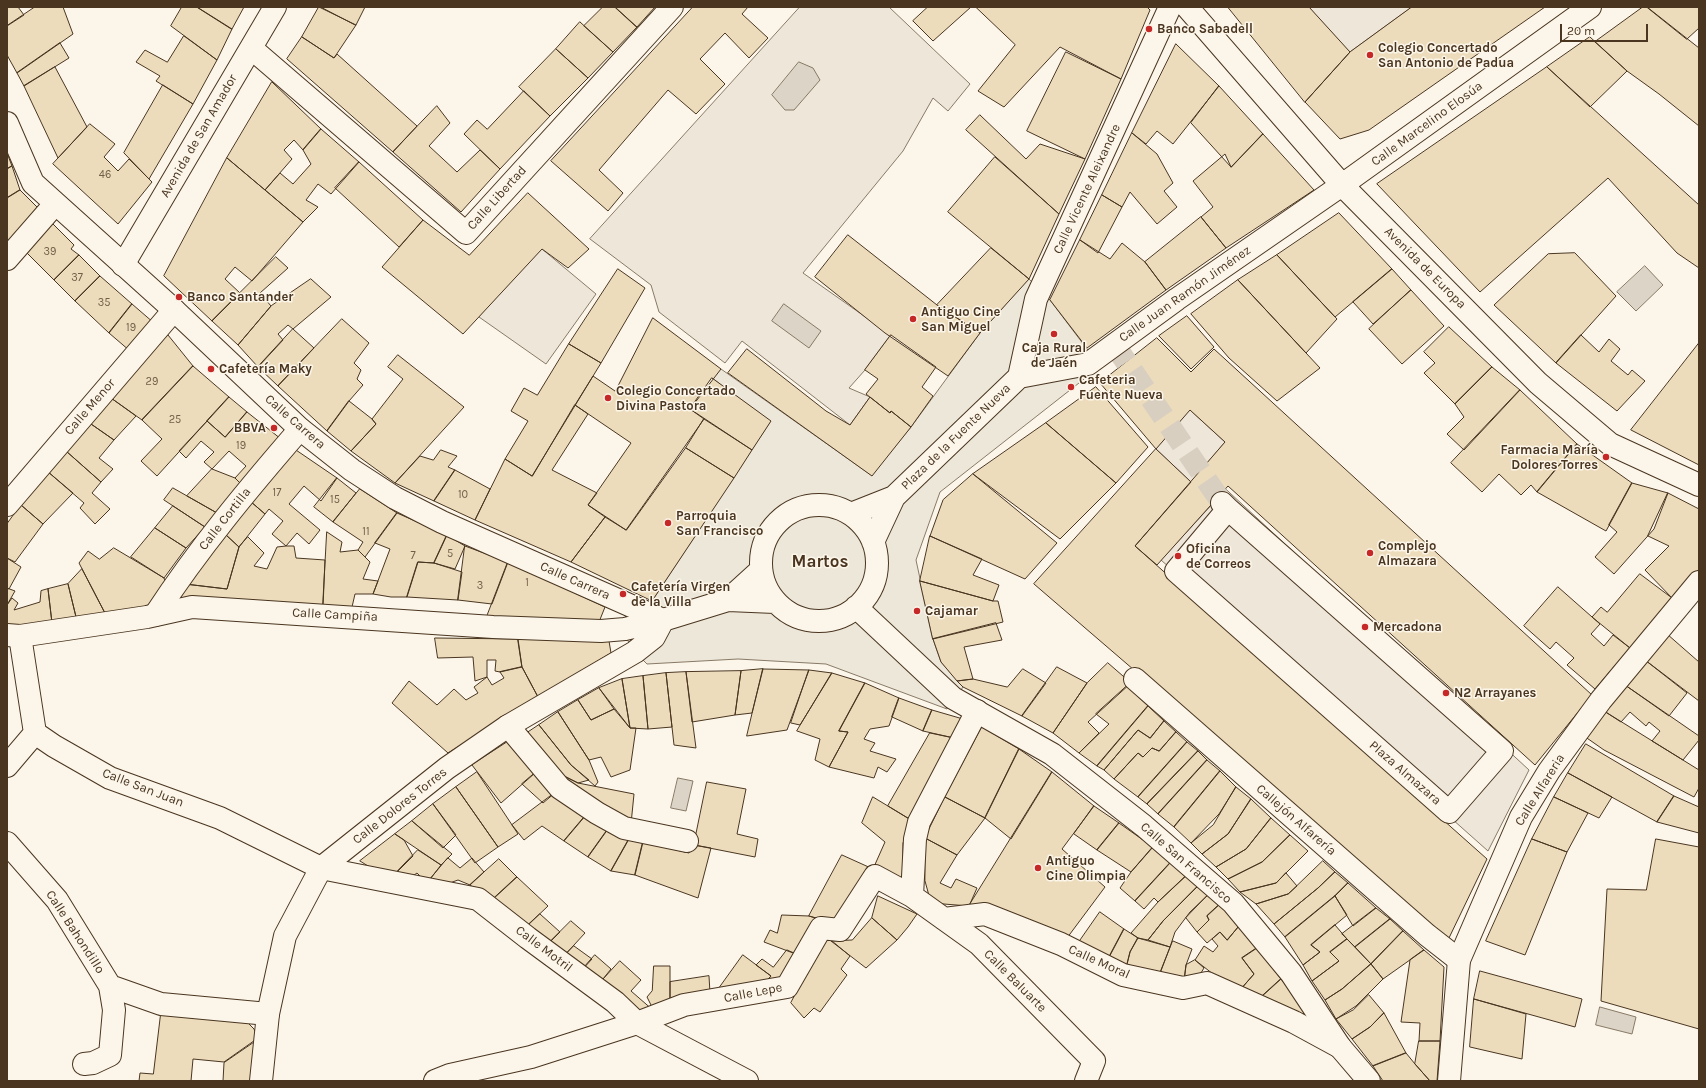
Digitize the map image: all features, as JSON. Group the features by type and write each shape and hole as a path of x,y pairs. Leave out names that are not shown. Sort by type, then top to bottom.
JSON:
{"street":[{"name":"Avenida de San Amador","path":"123,266 274,7"},
{"name":"Calle Libertad","path":"251,48 466,233 672,7"},
{"name":"Calle Vicente Aleixandre","path":"1019,377 1036,299 1170,7"},
{"name":"Avenida de Europa","path":"1187,7 1342,185 1538,383 1610,444 1699,485"},
{"name":"Calle Marcelino Elosúa","path":"1342,185 1590,7"},
{"name":"Calle Carrera","path":"7,123 33,184 174,310 300,429 352,470 395,498 442,522 663,620"},
{"name":"Calle Juan Ramón Jiménez","path":"1019,377 1088,364 1177,299 1342,185"},
{"path":"7,259 55,204"},
{"name":"Calle Menor","path":"7,505 174,310"},
{"name":"Plaza de la Fuente Nueva","path":"873,542 894,497 1019,377"},
{"name":"Calle Cortilla","path":"155,614 189,564 246,492 300,429"},
{"name":"Plaza de la Fuente Nueva","path":"851,514 894,497"},
{"path":"815,505 834,507 851,514 864,526 873,542 877,560 875,578 868,594 856,607 841,617 823,622 805,620 789,614 775,602 765,587 761,570 762,551 768,533 781,519 796,509 815,505"},
{"name":"Plaza Almazara","path":"1225,506 1502,751 1449,812 1176,571 1225,506"},
{"path":"728,600 761,570"},
{"name":"Calle Alfareria","path":"1449,1081 1458,960 1521,817 1549,771 1601,700 1699,582"},
{"path":"663,620 728,600 775,602"},
{"name":"Calle Campiña","path":"13,636 192,607 493,627 601,631 625,629 663,620"},
{"name":"Calle San Francisco","path":"856,607 953,698 1052,754 1144,826 1233,904 1291,973 1340,1048 1369,1081"},
{"name":"Calle Dolores Torres","path":"261,1081 268,1014 285,936 321,868 447,768 508,726 635,652 654,637 663,620"},
{"path":"7,766 35,733 13,636"},
{"name":"Callejón Alfarería","path":"1135,679 1427,935 1458,960"},
{"path":"912,896 915,839 919,822 978,711"},
{"path":"508,726 560,788 597,813 624,828 687,841"},
{"name":"Calle San Juan","path":"35,733 54,746 110,778 220,818 321,868"},
{"name":"Calle Bahondillo","path":"7,843 57,900 110,986 114,1010 110,1055 93,1063 84,1064"},
{"name":"Calle Motril","path":"321,868 478,899 615,1002 637,1023 747,1081"},
{"name":"Calle Lepe","path":"435,1081 450,1075 531,1057 637,1023 684,1005 787,987 821,928 840,930 875,876 912,896"},
{"name":"Calle Baluarte","path":"912,896 979,944 1094,1061 1086,1081"},
{"name":"Calle Moral","path":"944,919 985,914 1061,944 1123,975 1184,988 1207,983 1294,1022 1340,1048"},
{"name":"Calle Bahondillo","path":"110,986 161,1004 268,1014"}],"shaded area":[{"path":"800,7 889,7 970,84 948,111 933,98 903,151 803,273 891,335 865,370 849,388 870,397 850,425 742,341 725,363 659,312 651,285 590,239"},
{"path":"1309,7 1412,7 1350,52"},
{"path":"799,62 813,68 820,80 794,110 785,110 772,95"},
{"path":"542,249 596,294 546,364 479,317"},
{"path":"1645,266 1663,285 1636,311 1617,292"},
{"path":"1029,279 1050,300 1093,357 1093,372 940,492 916,560 933,639 941,662 963,687 947,709 826,664 738,659 647,664 635,652 623,633 628,601 652,601 770,422 712,378 721,369 871,475 911,427 980,333"},
{"path":"784,304 821,331 809,348 772,321"},
{"path":"1190,410 1225,442 1203,468 1529,770 1488,851 1161,560 1216,500 1191,482 1156,449"},
{"path":"678,778 693,781 686,811 671,808"},
{"path":"1600,1007 1636,1017 1632,1034 1596,1025"}],"building":[{"path":"7,7 18,7 24,15 7,26"},
{"path":"35,7 63,7 73,34 17,73 7,55 7,26"},
{"path":"182,7 197,7 232,29 217,60 171,26"},
{"path":"197,7 244,7 232,29"},
{"path":"319,7 356,25 334,58 302,37"},
{"path":"321,7 365,7 356,25"},
{"path":"603,7 615,7 637,27 613,52 584,26"},
{"path":"615,7 655,7 637,27"},
{"path":"693,7 748,7 742,14 768,38 749,58 725,33 700,59 725,84 696,114 668,90 599,170 623,193 608,211 551,161"},
{"path":"928,7 971,7 933,41 913,21"},
{"path":"976,7 1147,7 1150,10 1121,79 1060,47 1004,107 978,91 1015,45"},
{"path":"1228,7 1309,7 1350,52 1305,102"},
{"name":"Colegio Concertado San Antonio de Padua","path":"1412,7 1545,7 1369,130 1340,139 1305,102 1350,52"},
{"path":"1643,7 1647,7 1699,48 1699,126 1627,71 1595,42"},
{"path":"1647,7 1699,7 1699,28 1687,39"},
{"path":"580,22 613,52 588,78 556,49"},
{"path":"184,36 217,60 193,104 156,81 160,76 136,62 145,50 167,62"},
{"path":"302,37 334,58 337,54 417,126 393,152 287,59"},
{"path":"1590,37 1627,71 1590,107 1547,67"},
{"path":"60,43 69,58 24,86 17,73"},
{"path":"1176,44 1219,86 1173,144 1157,131 1146,144 1132,133"},
{"path":"556,49 588,78 550,116 519,87"},
{"path":"1066,52 1121,79 1085,159 1027,131"},
{"path":"55,67 87,127 58,158 24,86"},
{"path":"1547,67 1699,205 1699,268 1677,253 1608,178 1480,292 1377,184"},
{"path":"272,82 321,129 303,150 294,140 284,150 292,159 265,190 227,158"},
{"path":"163,85 193,104 149,179 124,153"},
{"path":"1219,86 1263,134 1231,167 1191,123"},
{"path":"524,91 550,116 500,169 464,134 477,120 487,129"},
{"path":"437,106 450,123 429,146 457,172 480,150 500,169 461,212 393,152"},
{"path":"980,115 1026,159 1040,144 1085,159 1059,214 966,130"},
{"path":"90,124 115,144 104,157 118,171 129,159 152,182 118,224 53,164"},
{"path":"321,129 359,162 331,194 318,184 306,200 318,207 303,222 265,190 280,173 293,184 311,164 303,150"},
{"path":"1132,133 1157,154 1173,183 1164,191 1177,207 1157,224 1130,192 1122,207 1102,195"},
{"path":"1263,134 1314,190 1226,248 1201,217 1213,207 1193,181 1225,154 1231,167"},
{"path":"7,153 12,166 7,169"},
{"path":"995,157 1059,214 1029,279 948,212"},
{"path":"227,158 303,222 252,281 235,267 225,279 240,293 212,321 164,276"},
{"path":"359,162 423,220 399,247 335,188"},
{"path":"12,166 20,190 7,198 7,169"},
{"path":"20,190 40,210 7,246 7,198"},
{"path":"528,193 589,249 568,268 542,249 463,334 382,267 423,220 469,255"},
{"path":"1102,195 1122,207 1098,253 1080,240"},
{"path":"1339,213 1392,269 1335,317 1277,255"},
{"path":"1201,217 1226,248 1166,290 1145,262"},
{"path":"50,221 74,245 71,249 79,255 54,280 23,249"},
{"name":"Antiguo Cine San Miguel","path":"848,235 937,305 980,333 948,376 885,333 815,277"},
{"path":"1080,240 1110,259 1122,243 1145,262 1166,290 1087,348 1050,300"},
{"path":"991,248 1029,279 980,333 937,305"},
{"path":"1575,253 1616,296 1556,363 1494,305 1548,254"},
{"path":"79,255 100,276 75,301 54,280"},
{"path":"1277,255 1337,319 1306,353 1238,280"},
{"path":"276,257 288,268 260,293 271,306 238,345 212,321"},
{"path":"618,269 645,288 601,363 569,344"},
{"path":"1392,269 1411,290 1373,324 1353,302"},
{"path":"100,276 132,304 109,333 75,301"},
{"path":"311,279 331,297 293,329 288,325 278,334 283,340 258,367 238,345 271,306"},
{"path":"1238,280 1320,368 1277,401 1229,358 1191,314"},
{"path":"1411,290 1444,326 1402,364 1369,329"},
{"path":"132,304 154,323 130,351 109,333"},
{"path":"1187,316 1214,347 1191,369 1159,336"},
{"path":"653,318 721,369 690,409 704,419 626,530 588,505 631,443 575,405 593,376 615,391"},
{"path":"342,319 369,343 354,363 361,370 357,379 363,385 327,431 278,386"},
{"path":"1449,327 1492,367 1455,404 1424,373 1435,363 1424,352"},
{"path":"293,329 314,348 278,386 258,367"},
{"path":"168,335 193,366 142,420 111,398"},
{"path":"891,335 936,367 922,387 933,396 911,427 866,394 878,379 865,370"},
{"path":"1581,335 1599,352 1609,339 1620,349 1611,361 1628,375 1632,370 1645,381 1617,411 1556,363"},
{"name":"Complejo Almazara","path":"1157,338 1191,372 1214,349 1592,695 1535,765 1228,486 1157,565 1135,546 1225,442 1190,410 1156,449 1100,383"},
{"path":"1699,343 1699,465 1631,430"},
{"path":"569,344 601,363 532,476 505,459 528,421 511,411 524,388 537,395"},
{"path":"747,349 826,411 850,425 870,397 911,427 872,476 728,373"},
{"path":"398,355 464,407 395,483 351,451 376,424 372,419 403,379 388,367"},
{"path":"193,366 229,397 157,476 141,461 162,439 142,420"},
{"path":"1492,367 1520,390 1464,450 1447,434 1464,417 1455,404"},
{"path":"712,378 771,421 752,450 690,409"},
{"path":"1096,387 1148,447 1116,483 1046,423"},
{"path":"1520,390 1577,444 1537,492 1531,485 1521,495 1499,474 1482,492 1451,463"},
{"path":"229,397 247,412 225,437 207,421"},
{"path":"111,398 136,416 114,440 91,424"},
{"path":"349,401 372,419 376,424 351,451 327,431"},
{"path":"575,405 588,414 552,470 597,493 588,505 605,517 571,562 475,520 505,459 532,476"},
{"path":"247,412 281,439 241,484 235,478 246,466 229,451 212,469 204,462 214,452 201,441 186,458 179,451 207,421 225,437"},
{"path":"704,419 752,450 734,478 686,448"},
{"path":"1046,423 1116,483 1060,539 973,474"},
{"path":"91,424 114,440 99,458 113,469 101,482 66,451"},
{"path":"1577,444 1632,483 1606,531 1537,492"},
{"path":"293,448 337,478 321,501 304,486 289,504 320,530 309,544 297,533 286,546 272,534 283,521 269,509 265,514 250,501"},
{"name":"Parroquia San Francisco","path":"686,448 734,478 652,601 571,562 605,517 626,530"},
{"path":"1156,449 1191,482 1135,546 1487,859 1448,940 1034,584"},
{"path":"441,450 457,456 448,467 455,470 434,501 395,483 420,456 433,460"},
{"path":"66,451 101,482 92,493 110,509 95,524 80,508 84,503 47,471"},
{"path":"212,469 235,478 241,484 217,513 187,496"},
{"path":"455,470 490,489 475,520 434,501"},
{"path":"47,471 73,493 43,524 21,505"},
{"path":"973,474 1057,543 1025,579 930,536 943,500"},
{"path":"337,478 356,493 333,522 314,507"},
{"path":"1632,483 1668,493 1654,529 1614,574 1595,557 1617,532 1609,525"},
{"path":"173,488 217,513 205,527 164,500"},
{"path":"360,489 397,513 365,557 358,550 363,542 333,522"},
{"path":"1668,493 1699,509 1699,569 1672,598 1645,570 1669,546 1648,536"},
{"path":"250,501 265,514 239,547 225,534"},
{"path":"21,505 43,524 15,562 7,558 7,524"},
{"path":"173,506 205,527 186,548 155,528"},
{"path":"397,513 447,535 434,563 418,562 407,597 391,597 373,594 390,549 375,543"},
{"path":"155,528 186,548 164,578 131,557"},
{"path":"327,532 342,542 340,552 358,550 370,562 363,579 378,581 373,594 355,594 352,607 323,607"},
{"path":"225,534 239,547 227,589 185,584"},
{"path":"447,535 465,546 455,569 434,563"},
{"path":"930,536 982,559 973,575 999,585 993,601 920,581"},
{"path":"248,537 264,553 254,566 267,569 277,547 286,546 294,546 296,558 325,560 323,607 177,601 185,584 227,589 239,547"},
{"path":"465,546 508,562 492,604 458,600"},
{"path":"114,548 164,578 167,585 150,610 107,617 79,563 88,551 99,559"},
{"path":"7,558 21,567 9,589 7,588"},
{"path":"418,562 434,563 462,572 458,600 407,597"},
{"path":"508,562 605,607 599,622 486,619"},
{"path":"82,569 107,617 77,621 68,584"},
{"path":"1640,574 1672,598 1630,648 1592,617 1601,607 1607,612"},
{"path":"920,581 993,601 998,601 1003,622 933,639"},
{"path":"68,584 77,621 52,623 48,589"},
{"path":"1558,587 1600,624 1591,634 1604,646 1613,635 1630,648 1595,689 1567,665 1574,658 1556,642 1550,649 1524,626"},
{"path":"7,588 15,591 7,605"},
{"path":"48,589 52,623 7,626 7,605 12,598 18,603 14,610 40,602 41,591"},
{"path":"996,623 1002,640 964,647 973,679 957,681 941,662 933,639"},
{"path":"1667,634 1699,662 1699,701 1645,660"},
{"path":"435,638 518,639 522,667 500,672 495,671 496,660 487,660 487,677 475,681 473,657 438,658"},
{"path":"518,639 609,641 611,653 538,697 522,667"},
{"path":"1645,660 1687,693 1669,716 1625,685"},
{"path":"1108,663 1131,683 1088,722 1099,733 1079,753 1053,733 1087,683"},
{"path":"522,667 538,697 448,753 392,703 409,681 437,705 454,689 466,700 478,693 474,687 487,677 492,685 504,678 500,672"},
{"path":"1057,667 1087,683 1053,733 1022,716"},
{"path":"763,669 809,670 787,730 747,736"},
{"path":"763,669 752,713 735,715 741,671"},
{"path":"1023,669 1046,683 1022,716 963,687 957,681 973,679 1007,687"},
{"path":"809,670 832,673 800,725 791,723"},
{"path":"741,671 735,715 692,722 686,672"},
{"path":"686,672 696,748 674,745 666,673"},
{"path":"666,673 672,727 648,729 643,676"},
{"path":"832,673 865,683 839,731 848,732 829,767 815,760 820,739 797,731"},
{"path":"643,676 648,729 630,728 622,679"},
{"path":"622,679 630,728 599,688"},
{"path":"865,683 899,698 889,726 870,729 864,739 875,743 870,751 896,759 887,772 878,767 874,778 829,767 848,732 839,731"},
{"path":"1625,685 1699,736 1699,740 1683,760 1652,741 1660,731 1649,722 1646,726 1630,712 1621,722 1604,711"},
{"path":"1127,686 1148,706 1097,766 1079,753 1109,724 1096,714"},
{"path":"599,688 614,709 591,720 578,700"},
{"path":"899,698 932,710 923,731 892,717"},
{"path":"578,700 591,720 614,709 630,728 636,728 630,770 611,777 601,757 589,760 558,712"},
{"path":"1148,706 1164,721 1150,738 1138,730 1104,770 1097,766"},
{"path":"932,710 963,719 954,738 923,731"},
{"path":"1604,711 1699,770 1699,788 1694,797 1604,750 1584,736"},
{"path":"558,712 589,760 598,782 595,786 571,765 539,725"},
{"path":"1164,721 1176,732 1159,751 1152,748 1143,757 1138,753 1114,779 1104,770 1138,730 1150,738"},
{"path":"539,725 571,765 589,780 578,783 554,771 521,737"},
{"path":"982,727 1019,749 985,818 945,797"},
{"path":"1176,732 1187,742 1138,797 1114,779 1138,753 1143,757 1152,748 1159,751"},
{"path":"930,733 954,738 911,820 888,806"},
{"path":"509,741 535,773 501,803 472,765"},
{"path":"1187,742 1198,751 1147,804 1138,797"},
{"path":"1586,744 1674,796 1657,822 1568,773"},
{"path":"1019,749 1052,772 1011,839 985,818"},
{"path":"1198,751 1207,760 1158,814 1147,804"},
{"path":"1207,760 1220,771 1174,827 1158,814"},
{"path":"554,771 578,783 634,794 631,824"},
{"path":"1220,771 1236,787 1219,814 1191,843 1174,827"},
{"path":"477,772 518,834 498,847 456,787"},
{"name":"Antiguo Cine Olimpia","path":"1052,772 1094,806 1062,849 1105,887 1067,938 969,906"},
{"path":"535,773 556,792 543,803 522,784"},
{"path":"1568,773 1612,797 1599,818 1554,797"},
{"path":"707,782 746,789 737,834 758,839 755,857 694,845"},
{"path":"456,787 498,847 475,863 433,804"},
{"path":"1236,787 1251,799 1228,834 1202,854 1191,843 1213,825"},
{"path":"556,792 586,815 564,841 542,826 524,840 512,825"},
{"path":"1674,796 1699,807 1699,833 1657,822"},
{"path":"873,797 911,820 903,843 903,883 873,869 885,842 862,823"},
{"path":"945,797 985,818 957,855 925,838"},
{"path":"1554,797 1588,813 1567,852 1532,839"},
{"path":"1251,799 1271,818 1246,849 1216,867 1202,854 1228,834"},
{"path":"433,804 456,835 443,848 412,821"},
{"path":"1094,806 1119,823 1097,850 1074,834"},
{"path":"586,815 608,829 588,857 564,841"},
{"path":"1271,818 1290,835 1262,862 1228,879 1216,867 1246,849"},
{"path":"412,821 452,854 441,865 395,834"},
{"path":"1119,823 1153,847 1131,872 1097,850"},
{"path":"608,829 629,839 611,871 588,857"},
{"path":"395,834 404,840 413,856 393,876 376,871 360,861"},
{"path":"1290,835 1308,851 1276,883 1240,892 1228,879 1262,862"},
{"path":"925,838 957,855 940,883 951,888 956,879 977,888 969,906 931,903 925,881"},
{"path":"629,839 643,842 635,875 611,871"},
{"path":"1532,839 1567,852 1525,955 1486,941"},
{"path":"1656,839 1699,847 1699,1029 1601,1001 1607,889 1646,890"},
{"path":"643,842 689,853 694,845 711,848 698,898 635,875"},
{"path":"1153,847 1171,862 1135,901 1120,888 1131,872"},
{"path":"418,850 441,865 427,883 417,873 407,880 393,876"},
{"path":"842,855 873,869 837,924 809,916"},
{"path":"448,858 460,868 472,858 484,872 470,885 458,880 447,884 427,883"},
{"path":"499,859 517,877 491,901 470,885"},
{"path":"1323,861 1335,872 1274,924 1256,904 1288,894"},
{"path":"1171,862 1187,875 1158,902 1154,898 1144,909 1135,901"},
{"path":"1335,872 1348,883 1335,896 1285,937 1274,924"},
{"path":"1286,873 1297,886 1288,894 1256,904 1240,892 1276,883"},
{"path":"1187,875 1199,885 1163,921 1148,940 1138,938 1131,933 1158,902"},
{"path":"517,877 548,906 526,927 491,901"},
{"path":"1348,883 1376,908 1353,926 1335,896"},
{"path":"1199,885 1210,893 1190,912 1175,932 1170,947 1148,940 1163,921"},
{"path":"1210,893 1220,904 1207,916 1209,920 1197,932 1186,918"},
{"path":"878,896 917,914 897,940 872,918"},
{"path":"1335,896 1347,915 1311,945 1320,952 1303,965 1285,937"},
{"path":"1220,904 1240,925 1227,940 1220,932 1207,943 1197,932 1209,920 1207,916"},
{"path":"1376,908 1390,919 1355,947 1342,934"},
{"path":"1100,912 1124,929 1106,963 1077,945"},
{"path":"540,914 560,932 547,945 526,927"},
{"path":"782,915 809,916 822,920 801,956 764,942 770,930 777,933"},
{"path":"872,918 897,940 866,968 831,941 852,940"},
{"path":"1390,919 1403,931 1371,964 1355,947"},
{"path":"571,921 585,933 563,957 547,945"},
{"path":"1240,925 1257,948 1242,958 1254,974 1240,990 1222,981 1195,960 1204,946 1213,952 1218,946 1212,939 1220,932 1227,940"},
{"path":"1335,925 1347,939 1330,952 1339,961 1312,981 1303,965 1320,952 1311,945"},
{"path":"1124,929 1138,938 1130,952 1126,968 1106,963"},
{"path":"1403,931 1424,950 1383,979 1371,964"},
{"path":"826,936 850,956 841,969 847,975 820,1012 814,1008 804,1018 791,1003"},
{"path":"1138,938 1170,947 1159,976 1126,968 1130,952"},
{"path":"1347,939 1371,964 1342,989 1325,1000 1312,981 1339,961 1330,952"},
{"path":"1173,941 1192,949 1186,965 1184,981 1159,976"},
{"path":"574,946 592,959 581,971 563,957"},
{"path":"1257,948 1281,979 1259,999 1240,990 1254,974 1242,958"},
{"path":"787,950 801,956 784,982 762,986 771,976 756,965 762,959 773,967"},
{"path":"1424,950 1444,967 1440,1041 1419,1041 1420,1023 1401,1022 1410,960"},
{"path":"595,955 611,969 599,984 581,971"},
{"path":"743,955 771,976 762,986 717,991"},
{"path":"1195,960 1204,968 1196,981 1184,981 1186,965"},
{"path":"620,961 641,980 631,991 654,1011 637,1012 599,984"},
{"path":"1371,964 1383,979 1356,1006 1336,1019 1325,1000 1342,989"},
{"path":"654,966 670,966 670,1004 654,1011 647,997 652,991"},
{"path":"1480,971 1582,999 1575,1027 1474,999"},
{"path":"709,976 710,993 670,1004 670,982"},
{"path":"1281,979 1306,1011 1301,1016 1259,999"},
{"path":"1369,995 1384,1013 1370,1027 1352,1039 1336,1019 1353,1010"},
{"path":"1474,999 1526,1014 1522,1059 1470,1047"},
{"path":"1384,1013 1406,1053 1373,1066 1352,1039 1370,1027"},
{"path":"161,1014 246,1021 254,1029 258,1038 224,1062 193,1059 191,1081 139,1081 140,1073 153,1074"},
{"path":"259,1039 254,1081 223,1081 224,1063"},
{"path":"1419,1041 1440,1041 1437,1081 1430,1081 1415,1064"},
{"path":"1406,1053 1430,1081 1383,1081 1373,1066"}],"tunnel":[{"path":"1114,344 1222,503"}],"place":[{"name":"Banco Sabadell","path":"1149,29"},
{"name":"Colegio Concertado San Antonio de Padua","path":"1370,55"},
{"name":"Banco Santander","path":"179,297"},
{"name":"Antiguo Cine San Miguel","path":"913,319"},
{"name":"Caja Rural de Jaén","path":"1054,334"},
{"name":"Cafetería Maky","path":"211,369"},
{"name":"Cafeteria Fuente Nueva","path":"1071,387"},
{"name":"Colegio Concertado Divina Pastora","path":"608,398"},
{"name":"BBVA","path":"274,428"},
{"name":"Farmacia María Dolores Torres","path":"1606,457"},
{"name":"Parroquia San Francisco","path":"668,523"},
{"name":"Complejo Almazara","path":"1370,553"},
{"name":"Oficina de Correos","path":"1178,556"},
{"name":"Cafetería Virgen de la Villa","path":"623,594"},
{"name":"Cajamar","path":"917,611"},
{"name":"Mercadona","path":"1365,627"},
{"name":"N2 Arrayanes","path":"1446,693"},
{"name":"Antiguo Cine Olimpia","path":"1038,868"}],"district":[{"name":"Martos","path":"820,562"}]}
